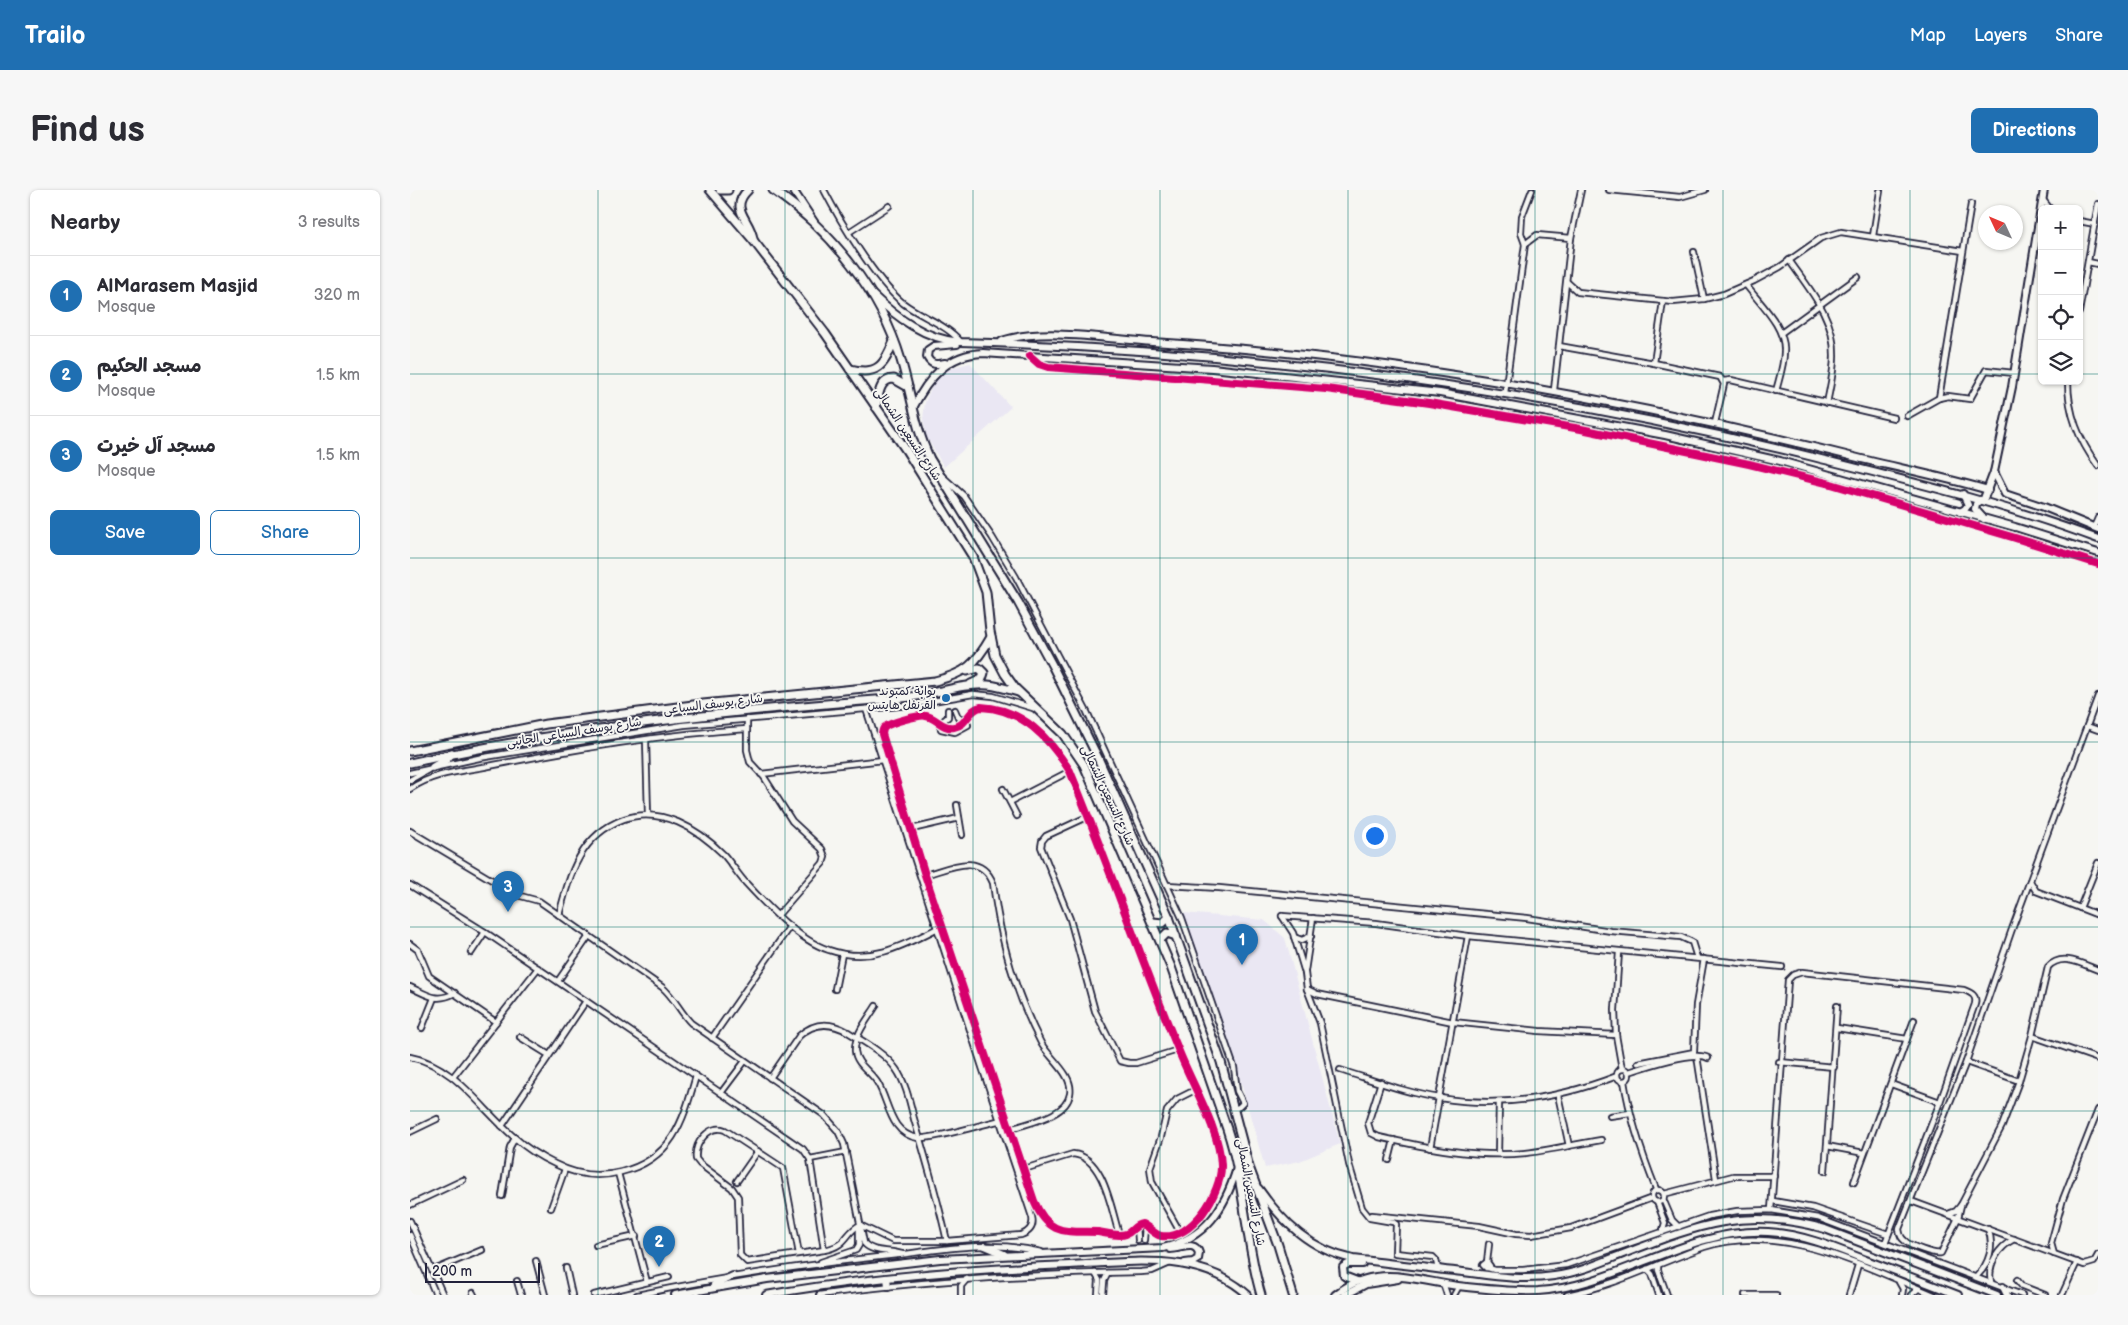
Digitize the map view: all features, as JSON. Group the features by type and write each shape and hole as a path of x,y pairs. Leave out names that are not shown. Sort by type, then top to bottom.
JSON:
{"main road":[{"name":"شارع التسعين الشمالى","path":"710,190 753,240 815,319 946,513 976,563 986,592 991,637 1002,668 1019,692 1064,734 1080,758 1153,922 1227,1129 1237,1168 1251,1253 1261,1295"},
{"path":"720,190 728,190"},
{"path":"748,190 741,199 740,208 752,231 753,240"},
{"name":"شارع التسعين الشمالى","path":"773,190 815,223 845,257 867,289 894,341 924,447 937,472 1018,602 1050,660 1098,758 1169,917 1216,1046 1254,1182 1278,1245 1293,1295"},
{"path":"793,190 815,223"},
{"path":"1984,520 1976,509 1976,504 1982,500 1988,490 1994,472 2014,373 2044,190"},
{"path":"867,289 894,313 919,330 938,339 960,342 1088,346 1209,355 1411,379 1505,393 1736,438 1963,494 2098,539"},
{"path":"999,343 1006,340 1050,335 1223,346 1454,374 1554,390 1757,432 1856,458 1936,475 1988,490"},
{"path":"850,369 863,372 875,369 883,363 894,341"},
{"path":"960,342 952,346 934,346 928,350 926,357 936,365 979,353 1212,368 1440,393 1665,435 1780,461 2098,552"},
{"path":"914,408 930,381 947,363"},
{"path":"876,407 881,386 886,381 894,379 908,387"},
{"path":"1639,418 1640,408"},
{"path":"1994,472 2005,494 2042,506 2096,528"},
{"path":"1960,512 1965,510 1968,505 1963,494"},
{"name":"شارع يوسف السباعى","path":"410,751 559,722 693,705 924,683 952,677 965,670 979,658 991,637"},
{"path":"965,670 970,671 979,668 984,673 982,679 973,682 969,686"},
{"name":"شارع يوسف السباعى","path":"410,763 452,753 546,737 751,710 926,695 969,686 988,685 1019,692"},
{"path":"884,699 884,707"},
{"path":"559,722 557,730 562,735"},
{"path":"546,724 549,732 546,737"},
{"path":"433,768 447,760 452,753"},
{"path":"1153,922 1163,923 1169,917"},
{"path":"1160,940 1167,933 1176,936"},
{"path":"1163,1248 1188,1240 1211,1222 1227,1195 1237,1168"},
{"path":"1254,1182 1278,1215 1312,1243 1346,1257 1383,1263 1438,1269 1487,1267 1516,1278 1540,1278 1583,1270 1683,1231 1716,1222 1749,1218 1775,1219 1825,1229 1997,1295"},
{"path":"1708,1216 1716,1222"},
{"path":"1774,1233 1778,1227 1775,1219"},
{"path":"1794,1235 1792,1228 1796,1222"},
{"path":"1335,1295 1357,1281 1382,1276 1406,1277 1459,1286 1522,1293 1569,1287 1709,1238 1738,1233 1774,1233 1794,1235 1820,1242 1874,1267 1958,1295"},
{"path":"1637,1241 1638,1248"},
{"path":"674,1295 767,1280 940,1259 1047,1254 1141,1245 1175,1249 1191,1245 1198,1249 1199,1255 1196,1260 1178,1264"},
{"path":"985,1246 1005,1255"},
{"path":"1892,1255 1895,1246"},
{"path":"954,1258 951,1263 955,1271"},
{"path":"940,1259 944,1265 941,1272"},
{"path":"766,1295 941,1272 1027,1266 1170,1263 1215,1274 1238,1286 1248,1295"},
{"path":"1357,1281 1343,1274 1342,1269 1346,1264 1383,1263"},
{"path":"1027,1266 1027,1275"},
{"path":"1539,1269 1540,1278"},
{"path":"1583,1270 1584,1277 1589,1281"},
{"path":"1566,1274 1570,1279 1569,1287"},
{"path":"690,1295 733,1276"},
{"path":"1345,1295 1366,1284 1406,1277"},
{"path":"888,1278 888,1286"},
{"path":"2003,1287 2007,1295"}],"street":[{"path":"824,190 849,232 884,283 896,296 922,316 951,331 960,342"},
{"path":"1505,393 1524,244 1521,233 1522,216 1532,190"},
{"path":"1554,390 1571,238 1582,190"},
{"path":"1609,190 1680,198 1705,190"},
{"path":"1873,236 1880,191"},
{"path":"2042,199 2047,205"},
{"path":"1939,398 1971,204"},
{"path":"2082,295 2098,204"},
{"path":"849,232 889,206"},
{"path":"2083,221 2096,223"},
{"path":"1567,282 1578,292 1683,302 1704,299 1746,285 1772,272 1827,234 1841,232 1963,251"},
{"path":"1524,244 1537,234 1571,238"},
{"path":"1694,252 1704,299"},
{"path":"1788,260 1820,304 1830,325 1834,346 1834,361 1827,403"},
{"path":"2088,262 2098,264"},
{"path":"1780,333 1858,277"},
{"path":"1746,285 1780,333 1784,353 1776,391"},
{"path":"1654,363 1663,301"},
{"path":"1559,346 1654,363 1719,377 1723,381"},
{"path":"1030,356 1039,364 1048,367 1334,390 1429,403 1589,431 1740,462 1831,484 2012,536 2098,564"},
{"path":"1907,416 1939,398 1948,396 1970,399 1984,372 1988,369 2014,373"},
{"path":"1723,381 1731,380 1894,418"},
{"path":"1715,423 1723,381"},
{"path":"2068,385 2074,424 2098,466"},
{"path":"937,472 953,484 972,508 1016,577 1087,712 1184,922 1234,1066 1237,1090 1243,1101 1241,1106 1234,1109"},
{"path":"2096,528 2098,518"},
{"name":"شارع يوسف السباعى الجانبى","path":"410,772 684,724 884,707 946,700 973,694 988,695 1039,710"},
{"path":"1961,1205 1958,1218 1942,1253 1936,1254 1908,1243 1901,1237 1899,1229 1966,1062 2024,894 2098,696"},
{"path":"953,698 958,717 967,720"},
{"path":"939,724 948,717 946,700"},
{"path":"981,707 999,710 1019,717 1040,731 1049,740 1070,771 1178,1050 1219,1146 1222,1166 1219,1185 1210,1205 1201,1217 1180,1232 1162,1236 1145,1226 1137,1225 1127,1234 1066,1232 1049,1225 1038,1211 925,875 883,737 883,730 888,725 921,715 927,716 946,727 956,727 967,720 974,709 981,707"},
{"path":"860,1225 893,1241 947,1241 1021,1235 1031,1229 1032,1217 936,929 866,708"},
{"path":"747,719 748,758 762,774 788,816 822,849 824,854 823,863 778,915"},
{"path":"2087,726 2098,730"},
{"path":"410,789 438,776 517,761 646,740 747,729"},
{"path":"646,740 648,816"},
{"path":"762,774 883,760"},
{"path":"410,780 433,768"},
{"path":"1010,802 1070,771"},
{"path":"1003,789 1018,816"},
{"path":"957,805 962,835"},
{"path":"559,915 570,874 586,846 601,832 619,821 660,816 679,823 707,840 722,853 742,879 778,915 820,947 842,954 865,956 903,947 936,929"},
{"path":"1088,817 1046,836 1041,847 1070,919 1094,1011 1120,1060 1136,1063 1178,1050"},
{"path":"912,829 959,818"},
{"path":"410,831 517,895 537,900 559,915 662,987 668,992 684,1016 712,1038 830,1120 842,1137 864,1244 868,1248 902,1254"},
{"path":"2080,908 2098,863"},
{"path":"925,875 964,864 974,864 989,874 1004,945 1023,1002 1042,1044 1069,1081 1070,1094 1068,1102 1062,1108 1055,1113 1011,1129"},
{"path":"2030,881 2036,891"},
{"path":"410,885 558,981 803,1149 810,1159 824,1250"},
{"path":"1167,885 1229,889 1527,918 1611,931 1681,937 1692,942 1697,958"},
{"path":"2024,894 2036,891 2098,915"},
{"path":"1438,1269 1436,1260 1433,1257 1395,1253 1396,1224 1368,1217 1362,1208 1349,1164 1320,1023 1307,989 1305,973 1294,937 1289,925 1282,916 1376,923 1468,936 1782,967"},
{"path":"1305,973 1314,918"},
{"path":"712,1038 790,926"},
{"path":"471,953 485,932"},
{"path":"558,981 589,936"},
{"path":"1294,937 1302,940 1311,936"},
{"path":"1430,1148 1468,936"},
{"path":"410,944 418,950 428,976 496,1022"},
{"path":"1619,952 1615,1010 1616,1035 1622,1069"},
{"path":"835,989 842,954"},
{"path":"1638,1063 1694,1052 1696,1005 1704,959"},
{"path":"1948,1214 1956,1211 1961,1205 2002,1126 2019,1081 2032,1036 2046,972 2051,964 2059,960 2069,960 2098,970"},
{"path":"453,1077 538,968"},
{"path":"1772,1210 1788,980 1795,974 1802,972 1964,990 1974,994 1976,1000 1940,1102 1885,1243"},
{"path":"410,987 434,998 442,999 455,993"},
{"path":"1307,989 1317,994 1453,1022 1539,1031 1616,1035"},
{"path":"422,1028 434,998"},
{"path":"502,1126 586,1001"},
{"path":"876,1006 858,1038 855,1048 856,1056 879,1085 891,1116 906,1133 920,1138 1001,1120"},
{"path":"1825,1171 1837,1028 1837,1006"},
{"path":"1854,1182 1914,1020"},
{"path":"770,1078 800,1036 812,1026 819,1024 835,1026 858,1038 883,1055 897,1070 920,1138 947,1241"},
{"path":"1837,1028 1907,1039"},
{"path":"2032,1036 2098,1060"},
{"path":"520,1037 549,1055"},
{"path":"1622,1069 1628,1072 1697,1056 1703,1055 1708,1058"},
{"path":"1697,1056 1716,1179"},
{"path":"410,1057 436,1066 453,1077 515,1138 540,1156 565,1169 592,1175 630,1170 652,1159 670,1141 682,1121 696,1076"},
{"path":"721,1093 745,1061"},
{"path":"1781,1062 1834,1067"},
{"path":"1966,1062 2019,1081"},
{"path":"1340,1070 1439,1098 1499,1102 1558,1095 1593,1086 1617,1076 1622,1069"},
{"path":"1624,1081 1629,1078 1628,1072"},
{"path":"1617,1076 1619,1080 1624,1081"},
{"path":"1624,1081 1630,1113 1645,1163 1656,1190 1660,1190 1672,1220 1679,1226"},
{"path":"1381,1082 1368,1127 1374,1135 1430,1148 1462,1153 1498,1154 1524,1153 1601,1140"},
{"path":"1891,1084 1940,1102"},
{"path":"1180,1232 1152,1182 1150,1168 1161,1137 1167,1111 1177,1099 1195,1090"},
{"path":"1558,1095 1568,1146"},
{"path":"1498,1154 1499,1102"},
{"path":"2054,1254 2051,1243 2073,1170 2098,1112"},
{"path":"1610,1116 1630,1113"},
{"path":"410,1132 437,1119"},
{"path":"799,1254 784,1170 780,1165 725,1130 716,1128 706,1134 696,1157 698,1163 732,1188 738,1196 740,1255 742,1259 749,1262 799,1254 824,1250 841,1244 860,1225"},
{"path":"502,1196 510,1147 515,1138"},
{"path":"1388,1160 1394,1140"},
{"path":"1827,1146 1864,1153"},
{"path":"737,1181 758,1151"},
{"path":"810,1159 846,1152"},
{"path":"1024,1169 1073,1154 1089,1159 1100,1174 1119,1234"},
{"path":"551,1208 565,1169"},
{"path":"618,1173 647,1282"},
{"path":"1657,1202 1663,1197 1716,1179 1733,1176 1774,1176"},
{"path":"410,1205 463,1180"},
{"path":"1652,1198 1653,1192 1656,1190"},
{"path":"1652,1198 1657,1202 1665,1223 1662,1232"},
{"path":"1372,1215 1479,1226 1516,1234 1531,1235 1571,1228 1652,1198"},
{"path":"1773,1201 1820,1210 1888,1234"},
{"path":"1911,1201 2084,1265 2091,1264 2098,1255"},
{"path":"1489,1244 1487,1267 1495,1270 1539,1269 1576,1262 1708,1216 1737,1211 1772,1210 1818,1218 1977,1276 2022,1295"},
{"path":"1665,1223 1672,1220"},
{"path":"410,1221 443,1295"},
{"path":"818,1264 831,1257 856,1250 859,1244 858,1229 860,1225"},
{"path":"1137,1225 1141,1245"},
{"path":"1141,1245 1145,1226"},
{"path":"1977,1276 1984,1268 1992,1249 1988,1229"},
{"path":"410,1235 436,1295"},
{"path":"596,1245 636,1236"},
{"path":"1567,1295 1607,1285 1712,1245 1754,1239 1789,1242 1827,1253 1858,1265 1874,1267 1898,1280 1934,1295"},
{"path":"1991,1282 1990,1271 1999,1252 2014,1239"},
{"path":"2043,1250 2051,1243"},
{"path":"637,1295 733,1276 902,1254 985,1246 1006,1246 1047,1254"},
{"path":"1992,1249 1999,1252"},
{"path":"432,1272 482,1250"},
{"path":"536,1260 545,1295"},
{"path":"2062,1295 2077,1262"},
{"path":"822,1295 951,1280 1027,1275 1147,1271 1170,1263"},
{"path":"1658,1265 1667,1295"},
{"path":"1849,1295 1858,1265"},
{"path":"566,1268 572,1295"},
{"path":"1984,1268 1990,1271"},
{"path":"1647,1269 1653,1276 1659,1295"},
{"path":"1095,1273 1099,1280 1098,1295"},
{"path":"1103,1295 1104,1281 1108,1273"},
{"path":"594,1295 669,1277"},
{"path":"951,1280 960,1292 967,1279"},
{"path":"1898,1280 1903,1289 1902,1295"},
{"path":"2017,1280 2022,1286 2044,1295"},
{"path":"517,1281 521,1295"},
{"path":"1443,1283 1448,1295"},
{"path":"1454,1295 1459,1286"},
{"path":"1911,1295 1918,1289"},
{"path":"1746,1295 1776,1295"}],"shaded area":[{"path":"970,363 1011,407 944,467 927,438 923,419 925,402 933,384 946,371"},
{"path":"1184,913 1264,920 1285,938 1340,1144 1300,1161 1265,1168 1236,1065"}],"tunnel":[{"path":"1138,1240 1138,1245"}],"cycle path":[{"path":"1030,356 1039,364 1048,367 1326,389 1429,403 1581,429 1749,464 1831,484 2098,564"},
{"path":"981,707 1010,713 1022,719 1044,737 1070,771 1164,1014 1216,1137 1221,1165 1216,1188 1211,1201 1203,1212 1184,1231 1173,1235 1161,1236 1142,1224 1123,1235 1067,1231 1052,1226 1040,1212 1034,1201 925,875 882,734 883,729 888,725 918,716 930,717 950,727 959,726 973,711 981,707"}],"place":[{"name":"بوابة كمبوند القرنفل هايتس","path":"946,698"},
{"name":"مسجد آل خيرت","path":"508,912"},
{"name":"AlMarasem Masjid","path":"1242,965"},
{"name":"مسجد الحكيم","path":"659,1267"}]}
